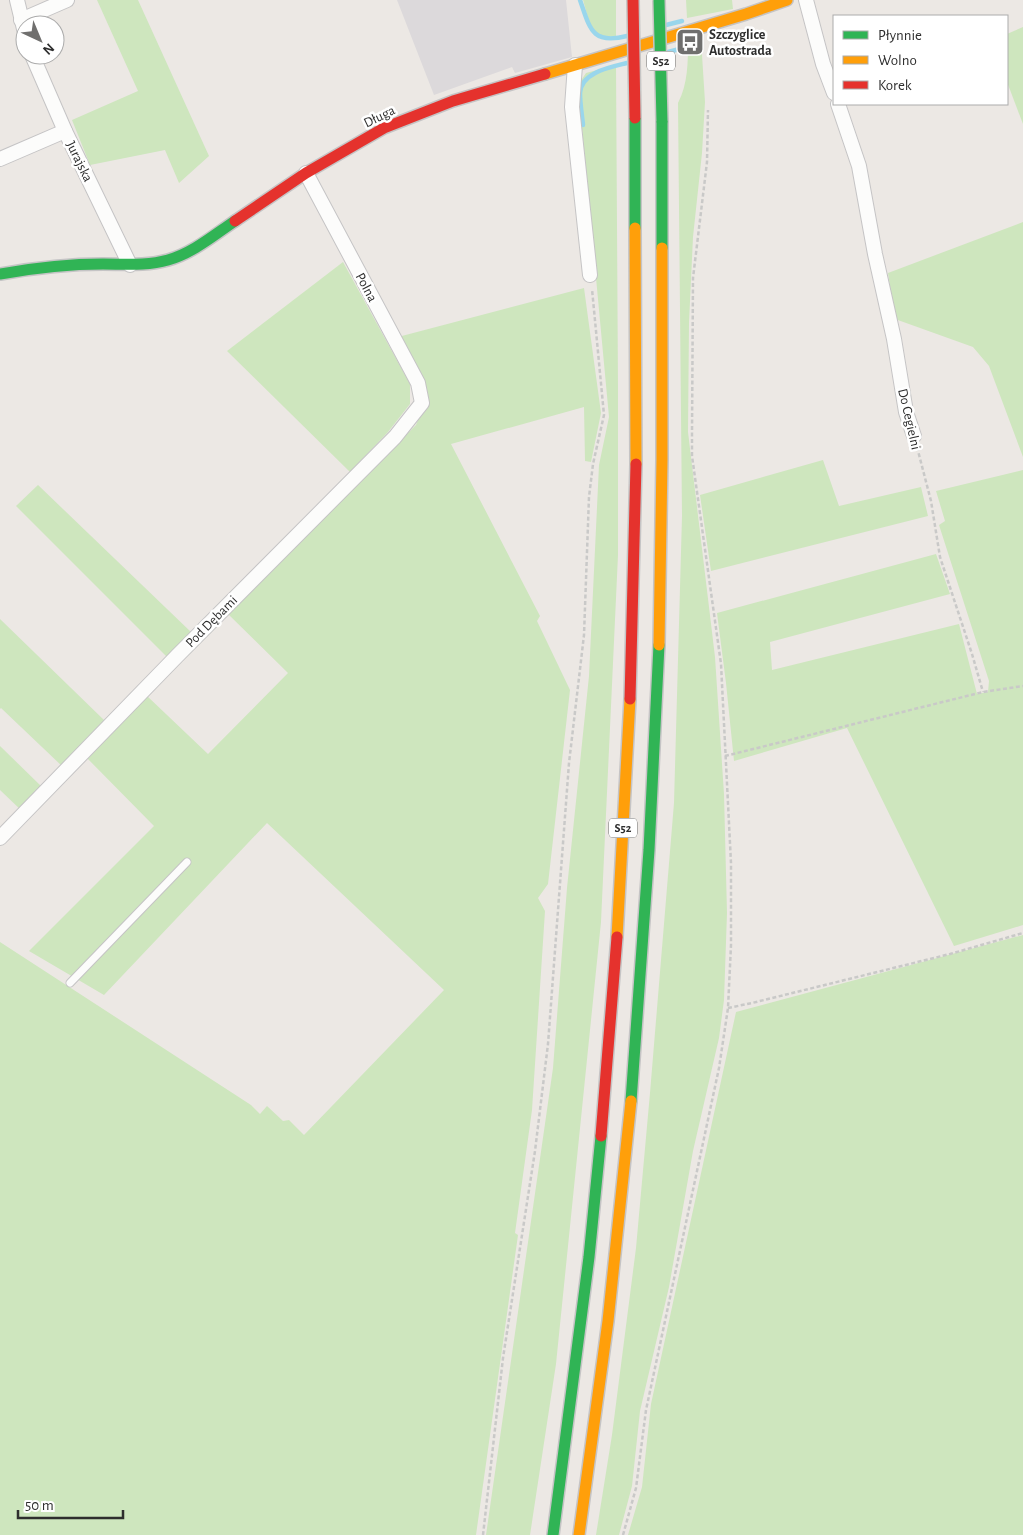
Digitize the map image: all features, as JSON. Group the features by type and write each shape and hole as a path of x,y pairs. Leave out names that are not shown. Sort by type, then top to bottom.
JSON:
{"main road":[{"name":"S52","path":"553,1535 589,1257 616,961 631,671 634,553 636,299 633,0"},
{"name":"S52","path":"579,1535 604,1352 628,1140 651,840 658,664 663,407 662,121 659,0"},
{"name":"Długa","path":"0,274 41,267 104,264 130,265 168,260 194,249 306,173 393,125 453,101 746,14 787,0"}],"street":[{"path":"17,0 20,15"},
{"path":"42,15 67,0"},
{"path":"806,0 823,64 833,90"},
{"name":"Jurajska","path":"36,65 65,131 130,265"},
{"path":"574,65 572,107 590,275"},
{"name":"Do Cegielni","path":"838,105 858,166 894,339 906,412 914,436"},
{"path":"0,159 65,131"},
{"name":"Polna","path":"306,173 418,383 422,403"},
{"name":"Pod Dębami","path":"0,838 177,656 395,437 422,403"}],"lane":[{"path":"70,982 187,862"}],"path":[{"path":"623,1535 636,1488 646,1410 719,1068 728,1008 731,945 731,863 721,664 692,448 693,278 707,162 708,110"},
{"path":"482,1535 502,1358 534,1151 548,1044 567,781 584,635 589,497 593,464 604,415 590,275"},
{"name":"Do Cegielni","path":"914,436 931,502 940,557 974,660 982,692"},
{"path":"725,756 982,692 1023,686"},
{"path":"728,1008 950,954 1023,933"}],"shaded area":[{"path":"397,0 566,0 572,57 515,73 512,67 434,95"}],"green space":[{"path":"97,0 138,0 209,156 179,183 165,150 90,165 72,120 138,91"},
{"path":"583,0 616,0 616,38 604,38 595,32 589,22"},
{"path":"686,0 732,0 733,9 687,18"},
{"path":"1023,27 1023,124 1008,85 1008,34"},
{"path":"701,39 705,102 702,153 693,237 689,323 688,432 715,657 724,794 727,913 724,1000 719,1038 693,1151 669,1287 640,1411 632,1486 619,1535 596,1535 612,1435 636,1248 674,803 682,516 678,103 686,81 688,41"},
{"path":"616,65 618,555 601,922 556,1364 530,1535 486,1535 553,1068 567,888 589,676 599,465 609,417 578,85 586,73"},
{"path":"1023,222 1023,457 989,366 973,347 895,319 888,273"},
{"path":"343,262 410,384 410,404 388,432 350,472 227,351"},
{"path":"584,288 601,413 591,462 585,461 584,407 451,444 540,616 537,621 570,690 548,884 538,898 545,911 532,1110 515,1233 518,1235 476,1535 0,1535 0,942 251,1105 260,1114 267,1106 283,1121 289,1120 304,1135 444,990 267,823 104,995 29,951 154,826 85,756 146,695 208,754 288,673 227,613 416,425 423,407 398,337"},
{"path":"823,460 839,506 921,487 928,516 711,571 700,495"},
{"path":"1023,470 1023,925 954,946 847,728 734,761 717,613 936,554 950,594 770,642 772,670 959,624 977,694 988,692 989,681 939,525 945,521 936,491"},
{"path":"38,485 192,633 168,658 16,506"},
{"path":"0,619 105,721 63,767 0,709"},
{"path":"0,746 43,788 22,811 0,790"},
{"path":"1023,935 1023,1535 628,1535 642,1487 651,1404 736,1012"}],"waterway":[{"path":"580,0 590,27 599,36 606,38 627,36"},
{"path":"666,25 682,21"},
{"path":"668,52 691,46"},
{"path":"583,125 580,93 586,80 598,72 627,63"}],"traffic: fast":[{"path":"659,0 662,121"},
{"path":"635,118 635,228"},
{"path":"662,121 662,248"},
{"path":"0,274 38,268 90,264 160,262 177,257 195,248 235,221"},
{"path":"631,1101 649,850 659,645"},
{"path":"553,1535 589,1257 601,1136"}],"traffic: slow":[{"path":"545,74 787,0"},
{"path":"635,228 636,464"},
{"path":"659,645 662,460 662,248"},
{"path":"617,937 630,699"},
{"path":"579,1535 608,1321 631,1101"}],"traffic: jam":[{"path":"633,0 635,118"},
{"path":"235,221 306,173 384,128 453,101 545,74"},
{"path":"630,699 636,464"},
{"path":"601,1136 617,937"}],"place":[{"name":"Szczyglice Autostrada","path":"690,42"}]}
